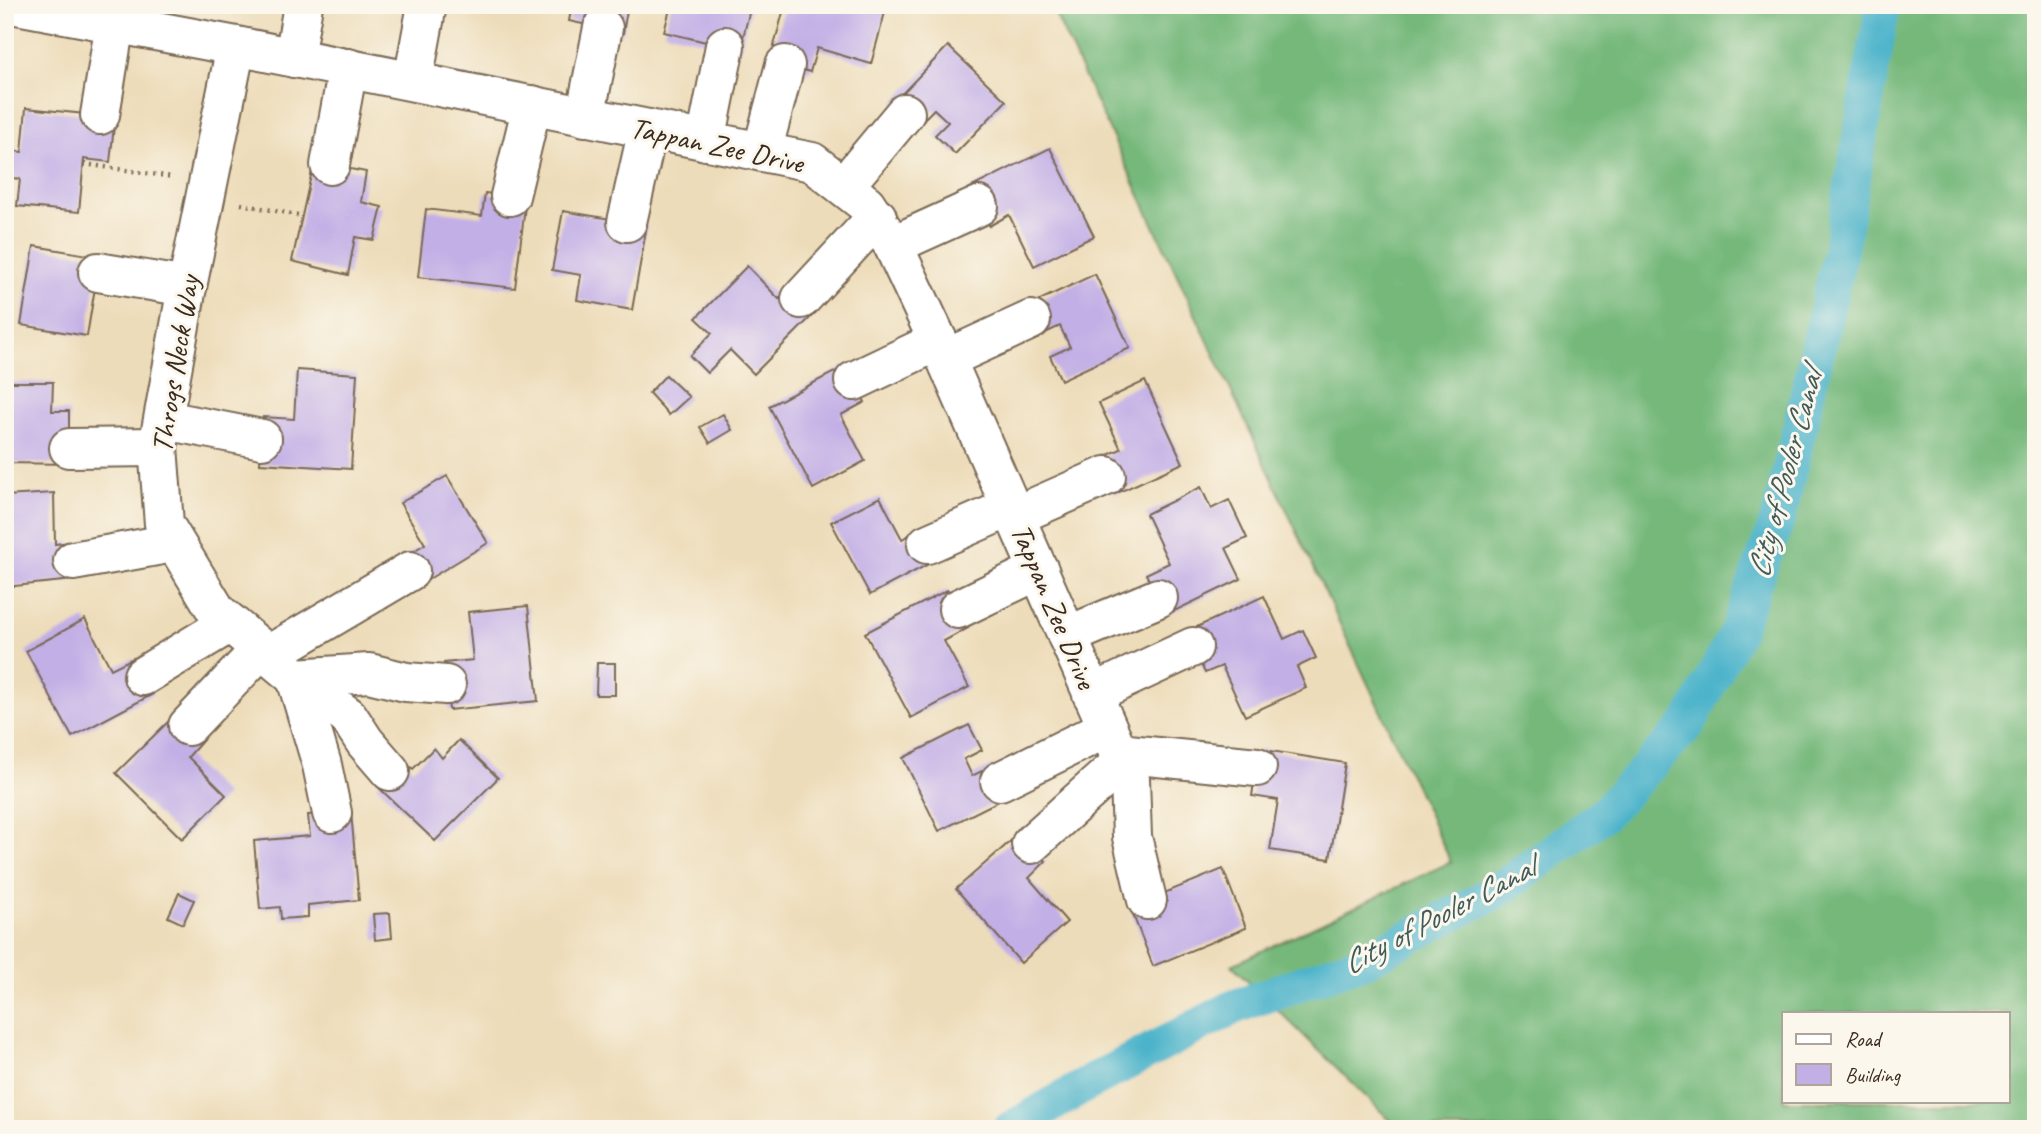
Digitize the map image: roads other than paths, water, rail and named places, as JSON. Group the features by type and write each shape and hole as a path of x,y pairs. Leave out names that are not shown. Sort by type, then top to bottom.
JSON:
{"street":[{"path":"294,58 303,5"},
{"path":"413,81 427,5"},
{"name":"Tappan Zee Drive","path":"37,7 115,23 173,19 236,46 811,162 845,185 885,231 942,350 1119,756"},
{"path":"100,115 115,23"},
{"path":"585,117 603,28"},
{"name":"Throgs Neck Way","path":"236,46 187,287 162,434 164,524 217,612 348,716 365,742 390,771"},
{"path":"706,141 725,46"},
{"path":"762,152 785,65"},
{"path":"330,165 348,68"},
{"path":"510,195 532,105"},
{"path":"845,185 905,113"},
{"path":"627,222 648,129"},
{"path":"801,299 885,231 979,206"},
{"path":"98,272 187,287"},
{"path":"854,381 1031,320"},
{"path":"69,448 162,434 262,439"},
{"path":"927,544 1107,476"},
{"path":"73,561 173,543"},
{"path":"958,609 1039,570"},
{"path":"188,726 275,660 410,571"},
{"path":"1067,636 1158,597"},
{"path":"143,676 230,622"},
{"path":"1092,694 1193,647"},
{"path":"275,660 369,673 406,682 446,685"},
{"path":"275,660 322,765 332,813"},
{"path":"1000,781 1119,756 1257,767"},
{"path":"1031,844 1119,756"},
{"path":"1119,756 1132,837 1146,900"}],"waterway":[{"name":"City of Pooler Canal","path":"1010,1129 1098,1078 1234,1007 1363,961 1499,890 1604,814 1689,723 1737,631 1779,516 1839,258 1883,5"}]}
